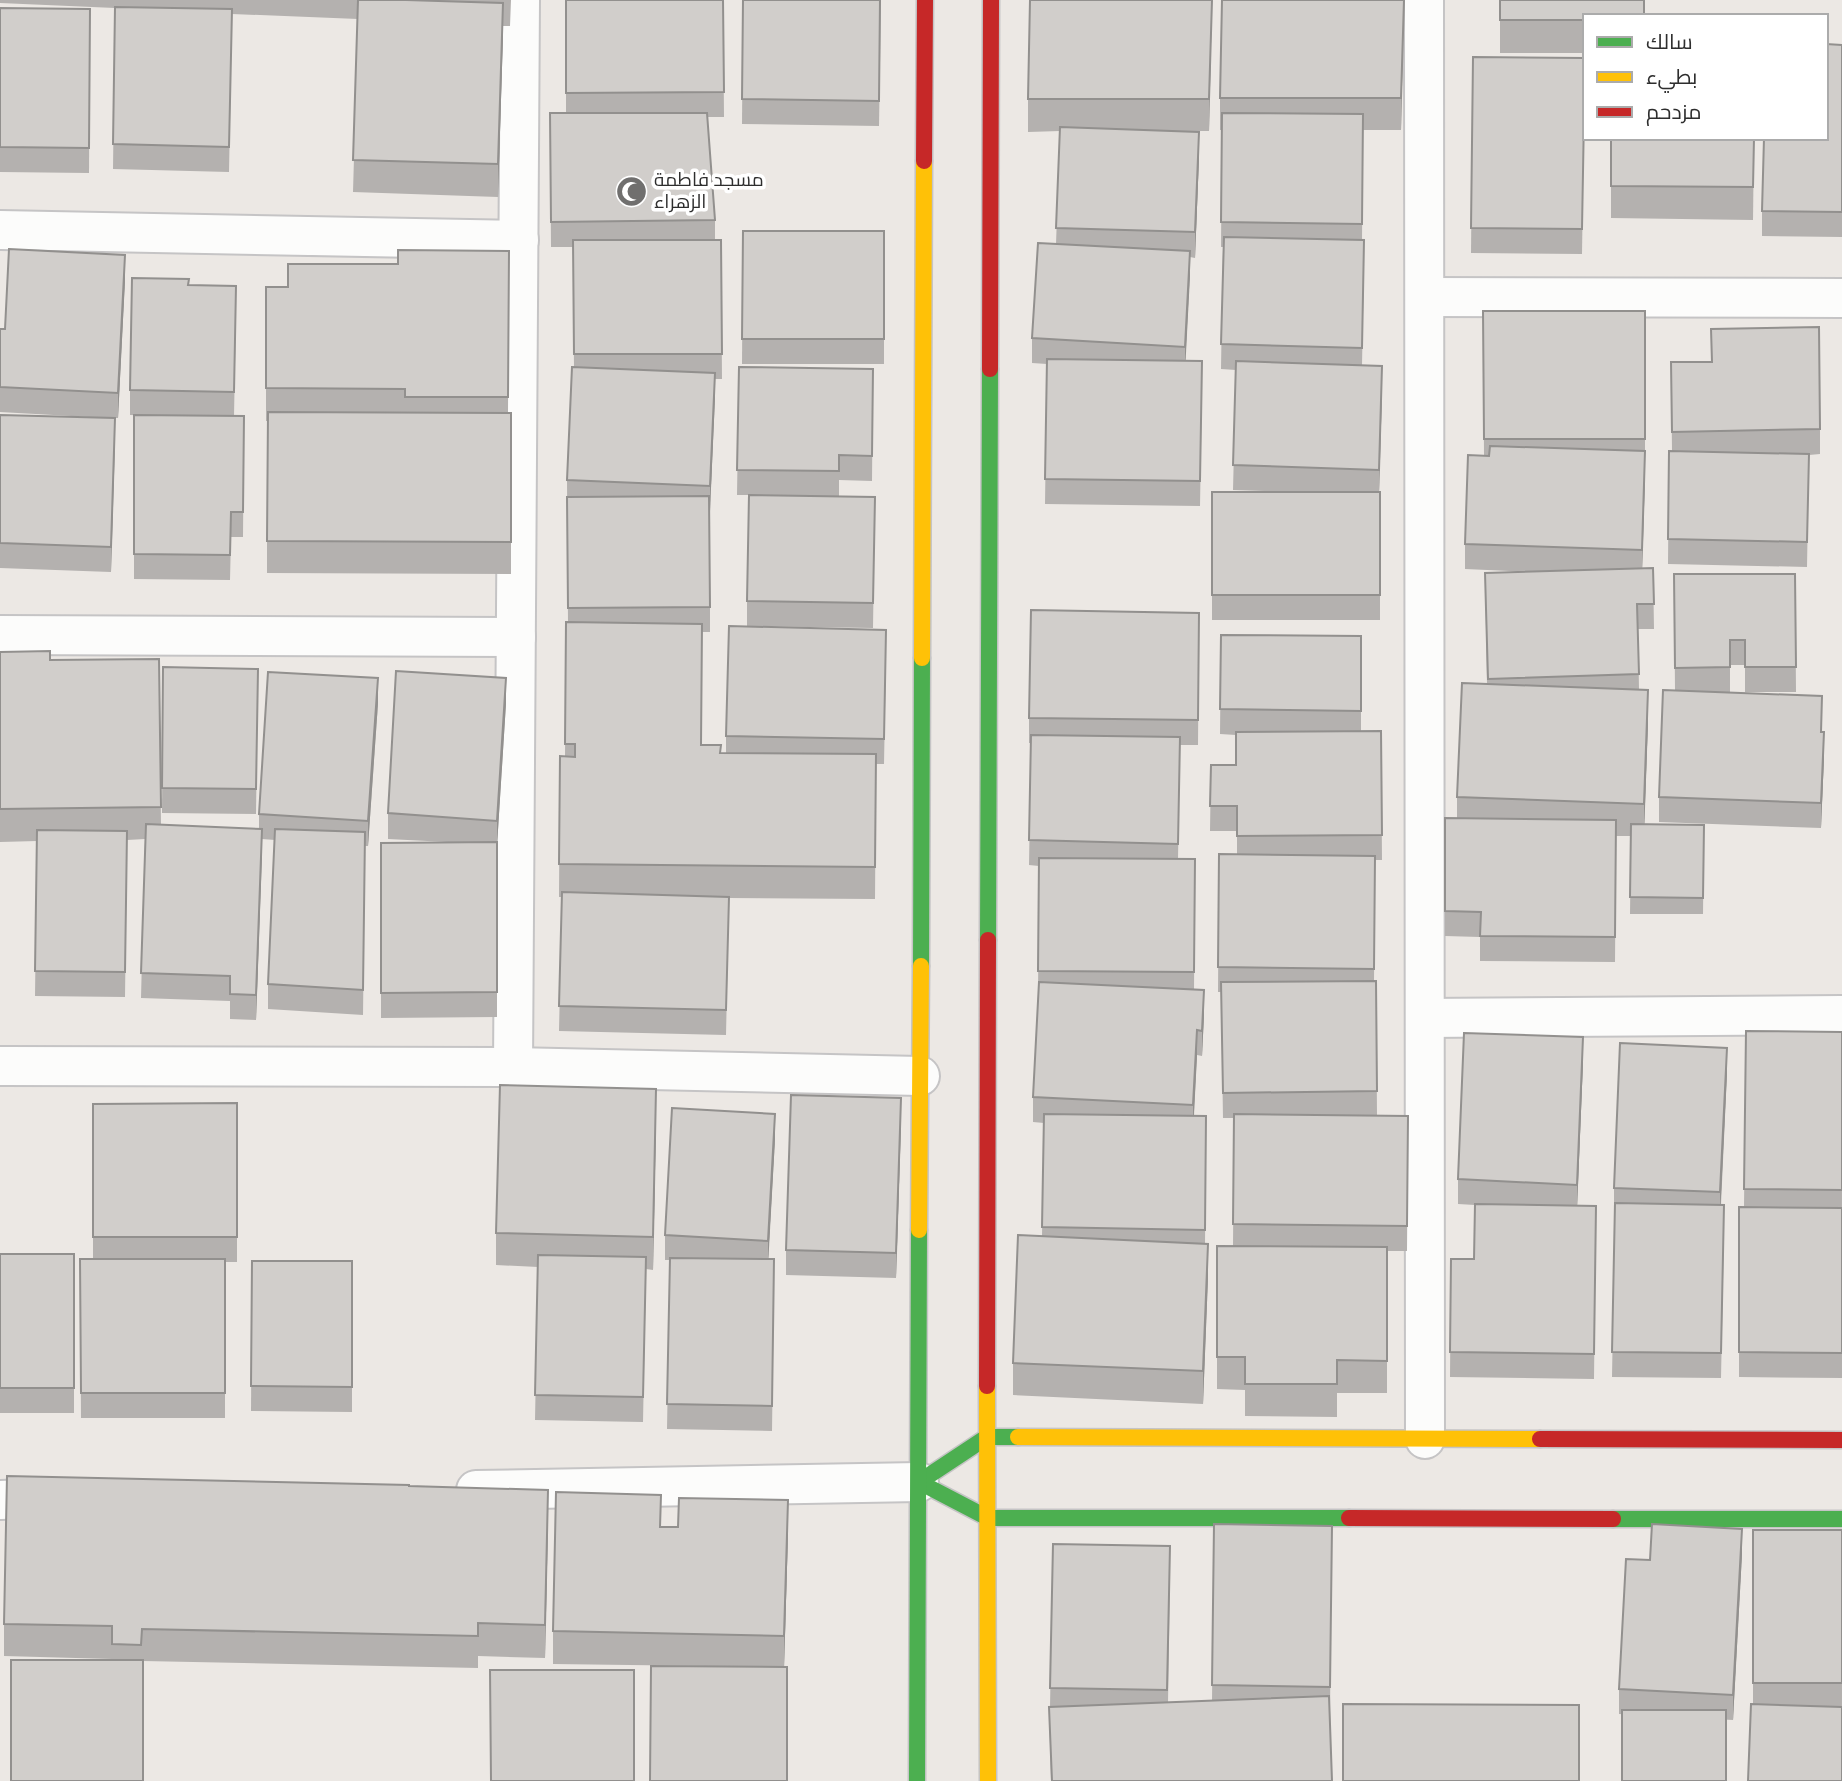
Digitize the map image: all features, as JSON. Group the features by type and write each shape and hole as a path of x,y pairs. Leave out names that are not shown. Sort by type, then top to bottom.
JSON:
{"street":[{"path":"513,1067 520,0"},
{"path":"917,1781 925,0"},
{"path":"988,1781 991,0"},
{"path":"1424,0 1425,1439"},
{"path":"0,230 519,240"},
{"path":"1425,297 1842,298"},
{"path":"0,635 516,637"},
{"path":"1425,1018 1842,1015"},
{"path":"0,1066 513,1067 920,1076"},
{"path":"919,1482 988,1437 1842,1440"},
{"path":"445,1491 919,1482 988,1518 1842,1519"},
{"path":"0,1500 97,1498"}],"building":[{"path":"358,0 503,3 498,164 353,160"},
{"path":"566,0 723,0 724,92 566,93"},
{"path":"743,0 880,0 879,101 742,99"},
{"path":"1030,0 1212,0 1209,99 1028,99"},
{"path":"1222,0 1404,0 1401,98 1220,98"},
{"path":"1500,0 1644,0 1644,14 1583,14 1583,20 1500,20"},
{"path":"115,7 232,9 229,147 113,144"},
{"path":"0,8 90,9 89,148 0,147"},
{"path":"1828,44 1842,45 1842,212 1762,211 1764,140 1828,140"},
{"path":"1473,57 1583,58 1582,229 1471,228"},
{"name":"مسجد فاطمة الزهراء","path":"550,113 707,113 715,220 551,222"},
{"path":"1222,113 1363,114 1362,224 1221,222"},
{"path":"1060,127 1199,132 1195,232 1056,228"},
{"path":"1611,140 1754,140 1753,187 1611,186"},
{"path":"743,231 884,231 884,339 742,339"},
{"path":"1224,237 1364,240 1362,348 1221,344"},
{"path":"573,240 721,240 722,354 574,354"},
{"path":"1038,243 1190,251 1185,347 1032,338"},
{"path":"9,249 125,255 118,393 0,387 0,329 5,329"},
{"path":"398,250 509,251 508,397 405,397 405,389 266,388 266,287 288,287 288,264 398,264"},
{"path":"132,278 189,279 188,285 236,286 234,392 130,390"},
{"path":"1483,311 1645,311 1645,439 1484,439"},
{"path":"1819,327 1820,429 1672,432 1671,362 1712,362 1711,329"},
{"path":"1047,359 1202,361 1200,481 1045,479"},
{"path":"1236,361 1382,366 1379,470 1233,465"},
{"path":"572,367 715,373 710,486 567,480"},
{"path":"739,367 873,369 872,456 839,455 839,471 737,470"},
{"path":"268,412 511,413 511,542 267,541"},
{"path":"0,415 115,418 111,547 0,543"},
{"path":"134,415 244,416 243,512 231,512 230,555 134,554"},
{"path":"1490,446 1645,451 1642,550 1465,544 1468,455 1489,456"},
{"path":"1669,451 1809,454 1807,542 1668,539"},
{"path":"1212,492 1380,492 1380,595 1212,595"},
{"path":"749,495 875,497 873,603 747,601"},
{"path":"709,496 710,607 568,608 567,497"},
{"path":"1653,568 1654,604 1637,604 1639,674 1488,679 1485,573"},
{"path":"1674,574 1795,574 1796,667 1745,667 1745,640 1730,640 1730,667 1675,668"},
{"path":"1031,610 1199,613 1198,720 1029,718"},
{"path":"566,622 702,624 701,745 721,745 720,753 876,754 875,867 559,864 560,756 575,757 575,744 565,744"},
{"path":"729,626 886,630 884,739 726,736"},
{"path":"1221,635 1361,636 1361,711 1220,709"},
{"path":"50,651 50,660 159,659 161,807 0,809 0,652"},
{"path":"163,667 258,669 256,789 162,788"},
{"path":"396,671 506,678 497,821 388,813"},
{"path":"268,672 378,678 368,821 259,814"},
{"path":"1462,683 1648,690 1644,804 1457,797"},
{"path":"1663,690 1822,696 1821,732 1824,732 1821,803 1659,797"},
{"path":"1381,731 1382,835 1237,836 1237,806 1210,806 1211,765 1236,765 1236,732"},
{"path":"1031,735 1180,737 1178,844 1029,840"},
{"path":"1445,818 1616,820 1615,937 1480,936 1481,912 1445,911"},
{"path":"146,824 262,829 256,995 230,994 230,976 141,973"},
{"path":"1631,824 1704,825 1703,898 1630,897"},
{"path":"275,829 365,832 363,990 268,984"},
{"path":"37,830 127,831 125,972 35,971"},
{"path":"497,842 497,992 381,993 381,843"},
{"path":"1219,854 1375,856 1374,969 1218,967"},
{"path":"1039,858 1195,859 1194,972 1038,971"},
{"path":"562,892 729,897 726,1010 559,1006"},
{"path":"1376,981 1377,1091 1223,1093 1221,982"},
{"path":"1039,982 1204,990 1202,1031 1197,1030 1193,1105 1033,1097"},
{"path":"1746,1031 1842,1032 1842,1190 1744,1189"},
{"path":"1464,1033 1583,1037 1577,1185 1458,1179"},
{"path":"1620,1043 1727,1048 1720,1192 1614,1188"},
{"path":"500,1085 656,1089 653,1237 496,1233"},
{"path":"791,1095 901,1098 896,1253 786,1250"},
{"path":"237,1103 237,1237 93,1237 93,1104"},
{"path":"672,1108 775,1114 768,1241 665,1235"},
{"path":"1044,1114 1206,1116 1205,1230 1042,1227"},
{"path":"1234,1114 1408,1116 1407,1226 1233,1224"},
{"path":"1615,1203 1724,1205 1721,1353 1612,1352"},
{"path":"1475,1204 1596,1206 1594,1354 1450,1352 1451,1259 1474,1259"},
{"path":"1739,1207 1842,1208 1842,1353 1739,1352"},
{"path":"1018,1235 1208,1244 1203,1371 1013,1363"},
{"path":"1217,1246 1387,1247 1387,1361 1337,1360 1337,1384 1245,1384 1245,1357 1217,1357"},
{"path":"0,1254 74,1254 74,1388 0,1388"},
{"path":"538,1255 646,1257 643,1397 535,1395"},
{"path":"670,1258 774,1259 772,1406 667,1404"},
{"path":"80,1259 225,1259 225,1393 81,1393"},
{"path":"252,1261 352,1261 352,1387 251,1386"},
{"path":"7,1476 548,1490 545,1625 478,1623 478,1636 142,1629 141,1645 112,1644 112,1626 4,1624"},
{"path":"556,1492 661,1495 660,1527 678,1527 679,1498 788,1500 784,1636 553,1631"},
{"path":"1214,1524 1332,1526 1330,1687 1212,1685"},
{"path":"1652,1524 1742,1529 1733,1695 1619,1689 1626,1559 1650,1560"},
{"path":"1753,1530 1842,1530 1842,1683 1753,1683"},
{"path":"1053,1544 1170,1546 1167,1690 1050,1688"},
{"path":"11,1660 143,1660 143,1781 11,1781"},
{"path":"651,1666 787,1667 787,1781 650,1781"},
{"path":"490,1670 634,1670 634,1781 491,1781"},
{"path":"1329,1696 1332,1781 1052,1781 1049,1707"},
{"path":"1343,1704 1579,1705 1579,1781 1343,1781"},
{"path":"1751,1704 1842,1707 1842,1781 1748,1781"},
{"path":"1622,1710 1726,1710 1726,1781 1622,1781"}],"traffic: fast":[{"path":"988,940 990,369"},
{"path":"921,966 922,658"},
{"path":"917,1781 919,1230"},
{"path":"1018,1437 987,1437 919,1482 988,1518 1349,1518"},
{"path":"1613,1519 1842,1519"}],"traffic: slow":[{"path":"922,658 924,161"},
{"path":"919,1230 921,966"},
{"path":"987,1386 988,1781"},
{"path":"1018,1437 1540,1439"}],"traffic: jam":[{"path":"924,161 925,0"},
{"path":"990,369 991,0"},
{"path":"987,1386 988,940"},
{"path":"1540,1439 1842,1440"},
{"path":"1349,1518 1613,1519"}],"place":[{"name":"مسجد فاطمة الزهراء","path":"631,192"}]}
